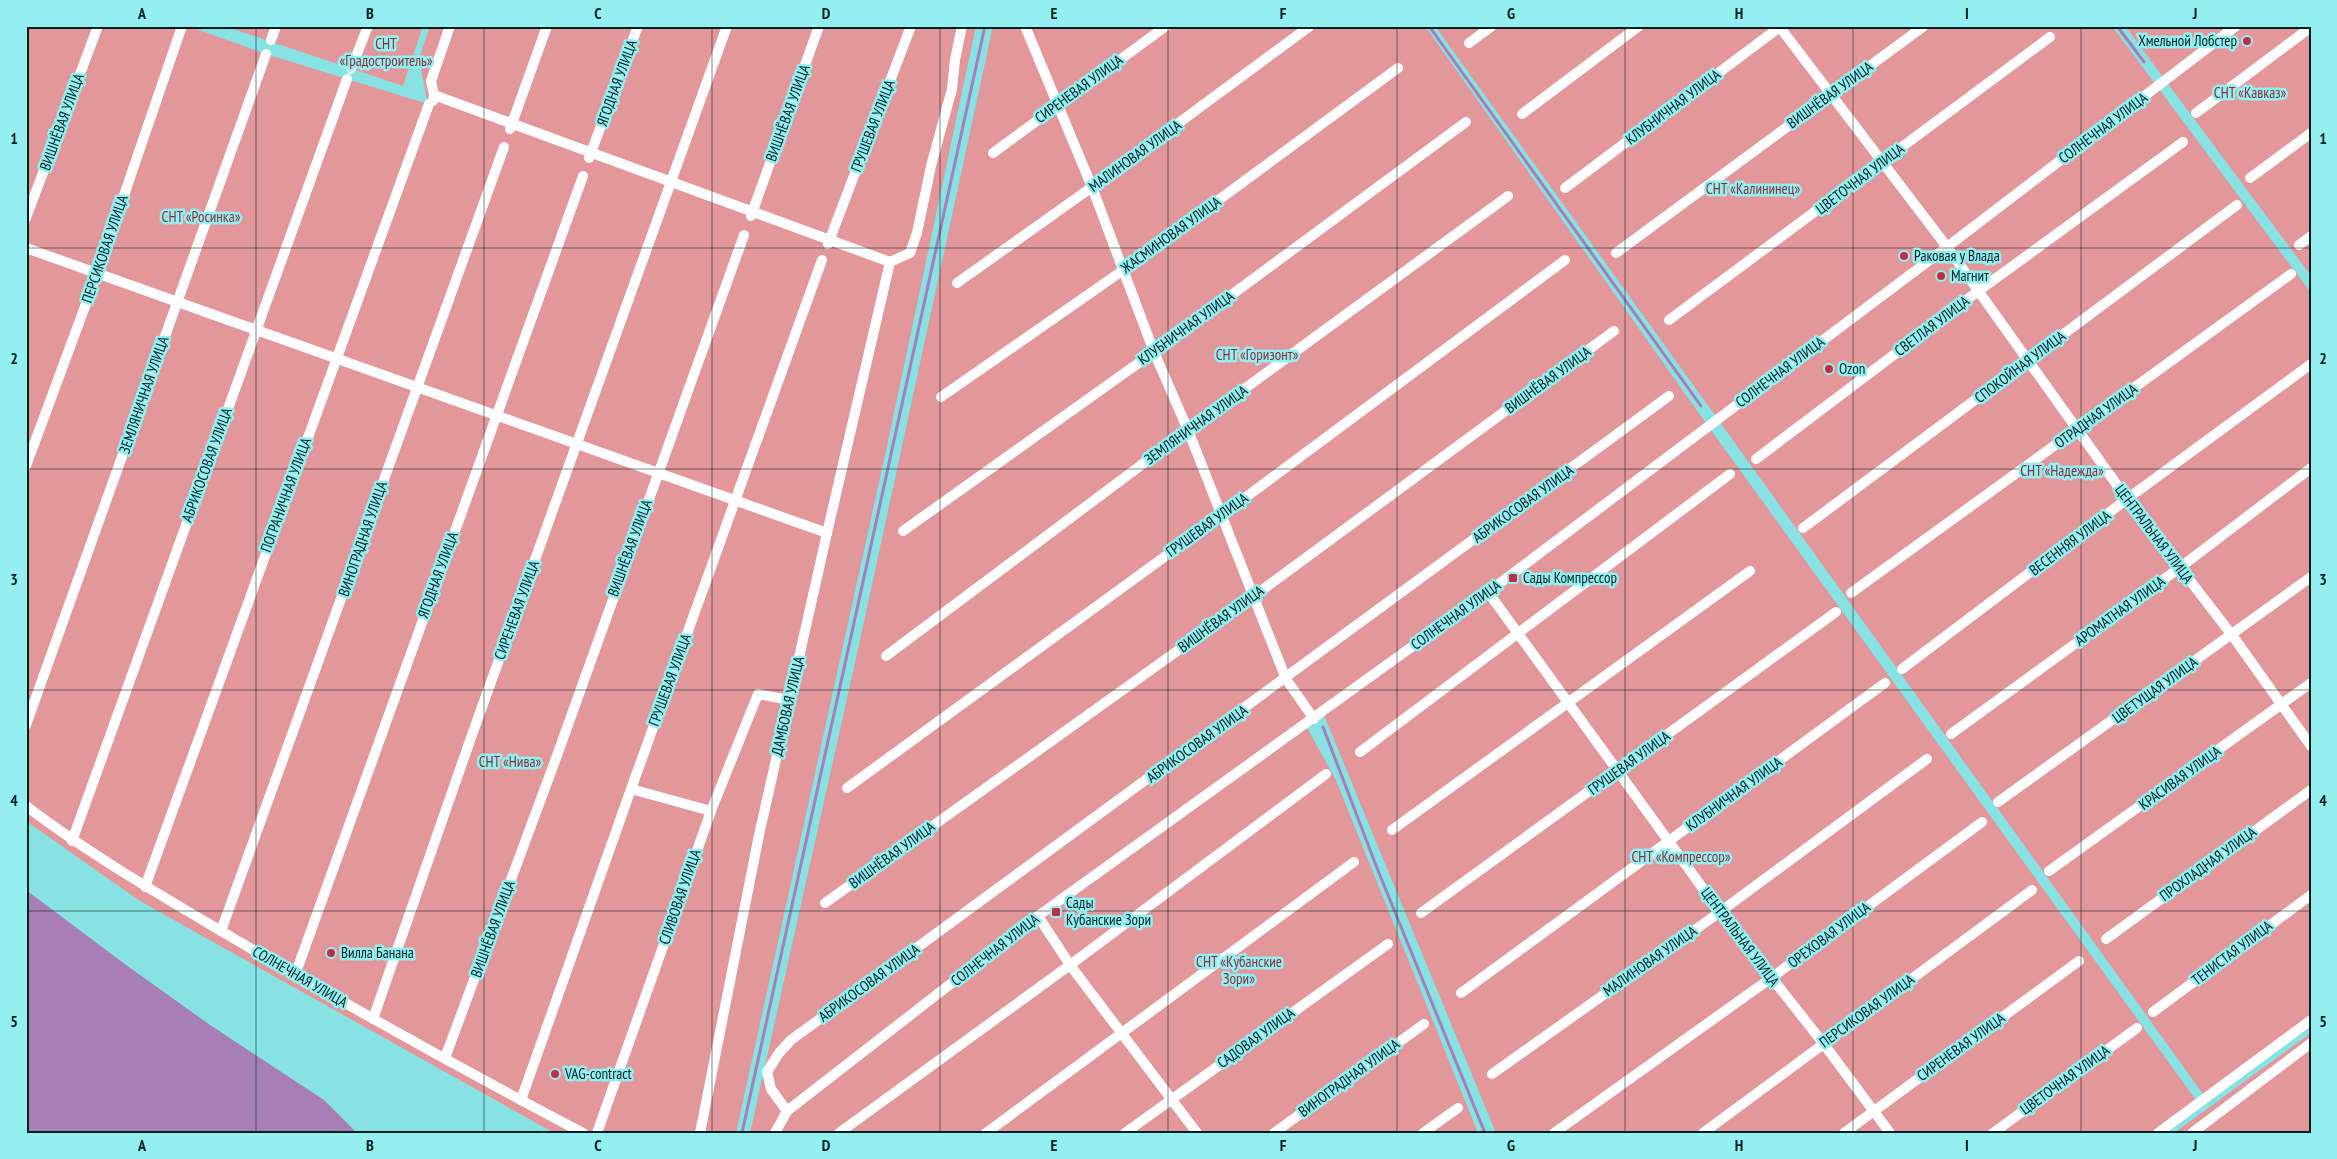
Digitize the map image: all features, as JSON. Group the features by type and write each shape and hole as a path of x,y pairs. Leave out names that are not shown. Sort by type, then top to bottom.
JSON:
{"street":[{"name":"ВИШНЁВАЯ УЛИЦА","path":"26,218 98,26"},
{"path":"351,69 368,26"},
{"path":"450,26 431,81 432,100 590,156 671,182 752,214 890,262 910,253 917,232 931,166 952,89 955,60 962,26"},
{"path":"511,127 547,26"},
{"name":"ЯГОДНАЯ УЛИЦА","path":"590,156 638,26"},
{"name":"СИРЕНЕВАЯ УЛИЦА","path":"373,1019 576,444 727,26"},
{"name":"ВИШНЁВАЯ УЛИЦА","path":"752,214 819,26"},
{"name":"ГРУШЕВАЯ УЛИЦА","path":"829,242 911,26"},
{"path":"1025,26 1092,187 1122,271 1188,430 1286,679 1314,719"},
{"name":"СИРЕНЕВАЯ УЛИЦА","path":"993,153 1166,26"},
{"name":"МАЛИНОВАЯ УЛИЦА","path":"957,283 1092,187 1310,26"},
{"path":"1469,42 1492,26"},
{"path":"1522,114 1639,26"},
{"name":"ЦЕНТРАЛЬНАЯ УЛИЦА","path":"1780,26 1947,247 1977,292 2078,429 2126,500 2232,635 2311,746"},
{"name":"КЛУБНИЧНАЯ УЛИЦА","path":"1565,188 1780,26"},
{"name":"ВИШНЁВАЯ УЛИЦА","path":"1616,253 1924,26"},
{"name":"СОЛНЕЧНАЯ УЛИЦА","path":"775,1133 787,1111 1038,916 1488,592 1947,247 2236,26"},
{"path":"271,40 276,27"},
{"name":"ПЕРСИКОВАЯ УЛИЦА","path":"26,466 97,274 181,28"},
{"path":"2196,113 2311,28"},
{"name":"ЦВЕТОЧНАЯ УЛИЦА","path":"1669,320 2050,38"},
{"name":"ЗЕМЛЯНИЧНАЯ УЛИЦА","path":"26,725 266,54"},
{"name":"ЖАСМИНОВАЯ УЛИЦА","path":"941,397 1122,271 1398,68"},
{"name":"АБРИКОСОВАЯ УЛИЦА","path":"72,841 346,84"},
{"name":"ПОГРАНИЧНАЯ УЛИЦА","path":"145,887 335,358 432,100"},
{"name":"КЛУБНИЧНАЯ УЛИЦА","path":"903,531 1154,352 1466,122"},
{"path":"2250,178 2311,133"},
{"name":"СВЕТЛАЯ УЛИЦА","path":"1756,458 1977,292 2183,142"},
{"name":"ВИНОГРАДНАЯ УЛИЦА","path":"221,931 504,147"},
{"name":"ЯГОДНАЯ УЛИЦА","path":"295,975 583,176"},
{"name":"ЗЕМЛЯНИЧНАЯ УЛИЦА","path":"886,656 1188,430 1508,196"},
{"name":"СПОКОЙНАЯ УЛИЦА","path":"1803,528 2237,205"},
{"name":"ВИШНЁВАЯ УЛИЦА","path":"445,1058 555,761 657,472 744,235"},
{"path":"2299,245 2311,236"},
{"path":"26,248 176,303 827,533"},
{"name":"ГРУШЕВАЯ УЛИЦА","path":"520,1100 822,260"},
{"name":"ГРУШЕВАЯ УЛИЦА","path":"847,788 1222,515 1565,260"},
{"name":"ДАМБОВАЯ УЛИЦА","path":"700,1133 759,835 890,262"},
{"name":"ОТРАДНАЯ УЛИЦА","path":"1851,593 2291,274"},
{"name":"ВИШНЁВАЯ УЛИЦА","path":"825,903 1254,596 1614,331"},
{"name":"ВЕСЕННЯЯ УЛИЦА","path":"1902,669 2126,500 2311,364"},
{"name":"АБРИКОСОВАЯ УЛИЦА","path":"787,1111 771,1089 767,1072 779,1052 791,1040 1286,679 1669,396"},
{"name":"АРОМАТНАЯ УЛИЦА","path":"1951,734 2311,468"},
{"path":"1360,752 1730,474"},
{"path":"1392,830 1750,571"},
{"name":"ЦВЕТУЩАЯ УЛИЦА","path":"1998,802 2311,577"},
{"name":"ЦЕНТРАЛЬНАЯ УЛИЦА","path":"1488,592 1720,912 1823,1043 1890,1133"},
{"name":"ГРУШЕВАЯ УЛИЦА","path":"1421,914 1836,612"},
{"name":"КЛУБНИЧНАЯ УЛИЦА","path":"1461,993 1884,683"},
{"name":"КРАСИВАЯ УЛИЦА","path":"2049,871 2311,683"},
{"name":"СЛИВОВАЯ УЛИЦА","path":"597,1133 711,811 758,694 789,700"},
{"name":"МАЛИНОВАЯ УЛИЦА","path":"1492,1074 1720,912 1927,759"},
{"path":"839,1133 1070,965 1326,774"},
{"path":"631,789 711,811"},
{"name":"ПРОХЛАДНАЯ УЛИЦА","path":"2106,939 2311,790"},
{"name":"СОЛНЕЧНАЯ УЛИЦА","path":"26,806 72,841 145,887 373,1019 583,1133"},
{"name":"ОРЕХОВАЯ УЛИЦА","path":"1554,1133 1771,978 1982,822"},
{"path":"986,1133 1354,862"},
{"name":"ПЕРСИКОВАЯ УЛИЦА","path":"1703,1133 2032,890"},
{"name":"ТЕНИСТАЯ УЛИЦА","path":"2154,1012 2311,895"},
{"path":"1038,916 1070,965 1197,1133"},
{"name":"САДОВАЯ УЛИЦА","path":"1125,1133 1388,944"},
{"name":"СИРЕНЕВАЯ УЛИЦА","path":"1844,1133 2079,961"},
{"path":"2158,1133 2311,1020"},
{"name":"ВИНОГРАДНАЯ УЛИЦА","path":"1274,1133 1424,1024"},
{"name":"ЦВЕТОЧНАЯ УЛИЦА","path":"1993,1133 2138,1028"},
{"path":"2192,1133 2311,1043"},
{"path":"1424,1133 1458,1108"}],"green space":[{"name":"СНТ «Нива»","path":"26,26 188,26 266,54 428,104 419,59 430,26 976,26 887,446 736,1133 554,1133 140,901 26,821"},
{"name":"СНТ «Градостроитель»","path":"224,26 423,26 403,86"},
{"path":"993,26 1425,26 1708,426 2201,1107 2166,1133 1496,1133 1323,713 1306,726 1336,780 1478,1133 750,1133 860,640"},
{"name":"СНТ «Надежда»","path":"1435,26 2112,26 2311,293 2311,1024 2208,1101"},
{"name":"СНТ «Кавказ»","path":"2125,26 2311,26 2311,276"},
{"path":"2311,1033 2311,1133 2174,1133"}],"shaded area":[{"path":"26,890 210,1025 324,1100 357,1133 26,1133"}],"waterway":[{"path":"742,1133 985,26"},
{"path":"1429,26 1701,406"},
{"path":"2117,26 2144,62"},
{"path":"1323,727 1377,868 1485,1133"}],"place":[{"name":"Хмельной Лобстер","path":"2247,41"},
{"name":"Раковая у Влада","path":"1904,256"},
{"name":"Магнит","path":"1941,276"},
{"name":"Ozon","path":"1829,369"},
{"name":"Сады Компрессор","path":"1513,578"},
{"name":"Сады Кубанские Зори","path":"1056,912"},
{"name":"Вилла Банана","path":"331,953"},
{"name":"VAG-contract","path":"555,1074"}],"park label":[{"name":"СНТ «Калининец»","path":"1753,189"},
{"name":"СНТ «Росинка»","path":"201,217"},
{"name":"СНТ «Горизонт»","path":"1257,355"},
{"name":"СНТ «Компрессор»","path":"1681,857"},
{"name":"СНТ «Кубанские Зори»","path":"1239,970"}]}
